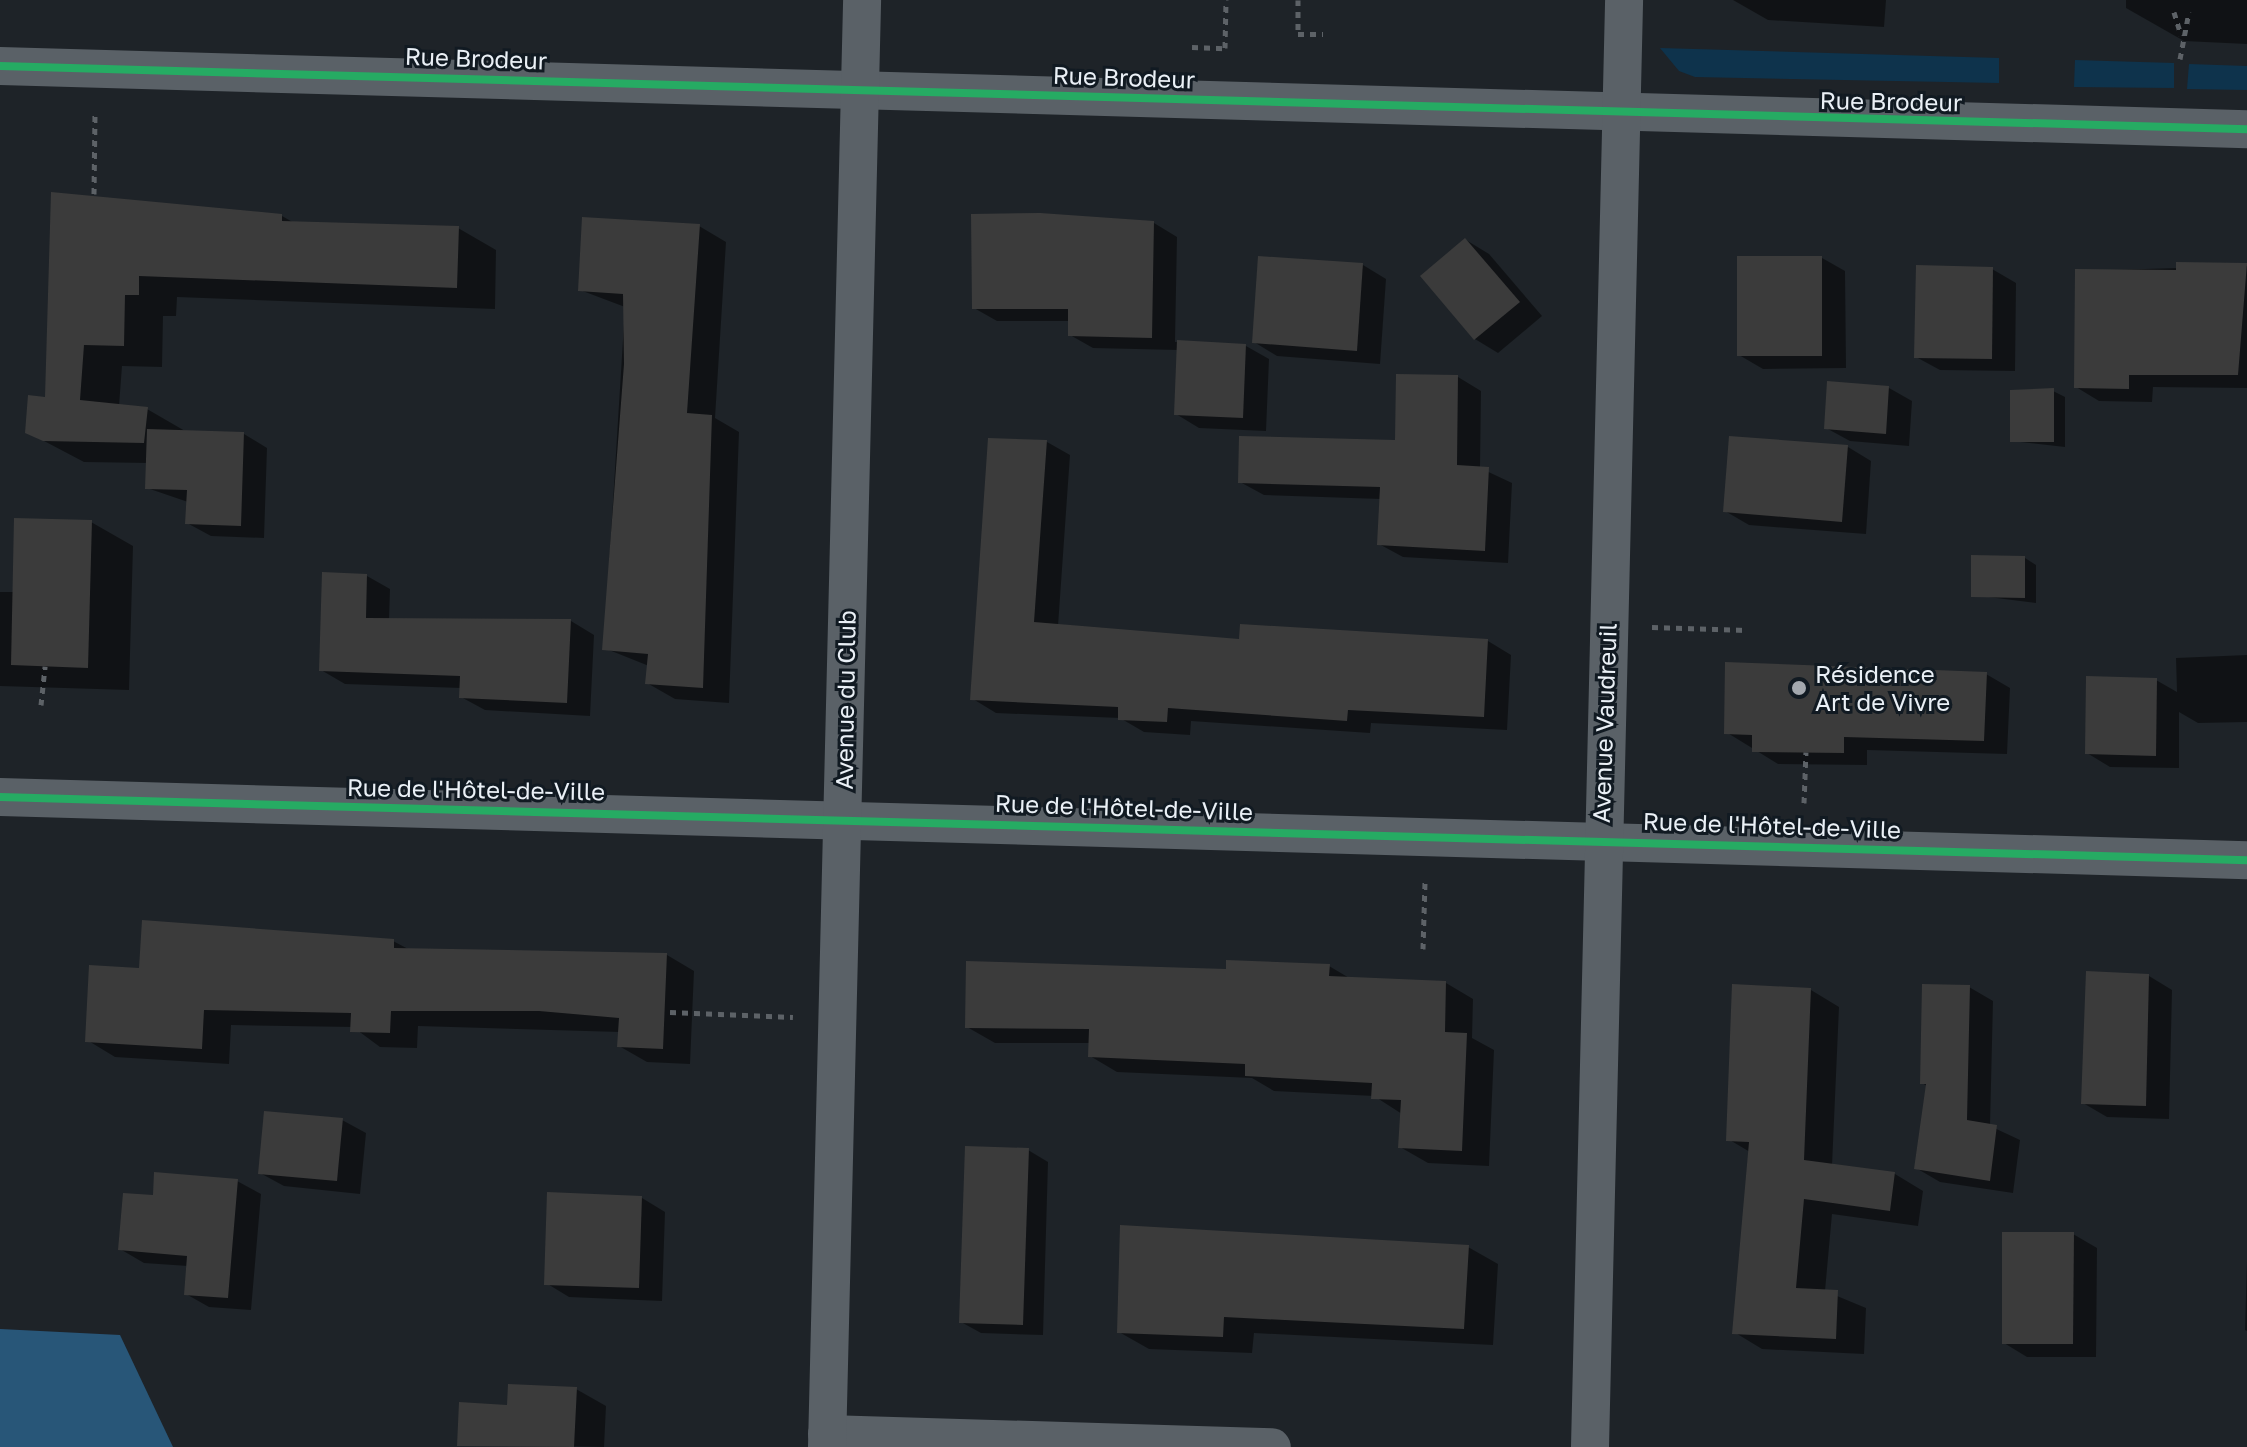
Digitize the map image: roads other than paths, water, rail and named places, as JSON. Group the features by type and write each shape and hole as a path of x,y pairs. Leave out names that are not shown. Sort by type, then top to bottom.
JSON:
{"street":[{"name":"Avenue du Club","path":"827,1441 862,0"},
{"name":"Avenue Vaudreuil","path":"1590,1447 1601,841 1624,0"},
{"name":"Rue Brodeur","path":"0,66 860,89 1620,117 2247,129"},
{"name":"Rue de l'Hôtel-de-Ville","path":"0,797 2247,860"},
{"path":"827,1441 1272,1447"}],"place":[{"name":"Résidence Art de Vivre","path":"1799,688"}]}
